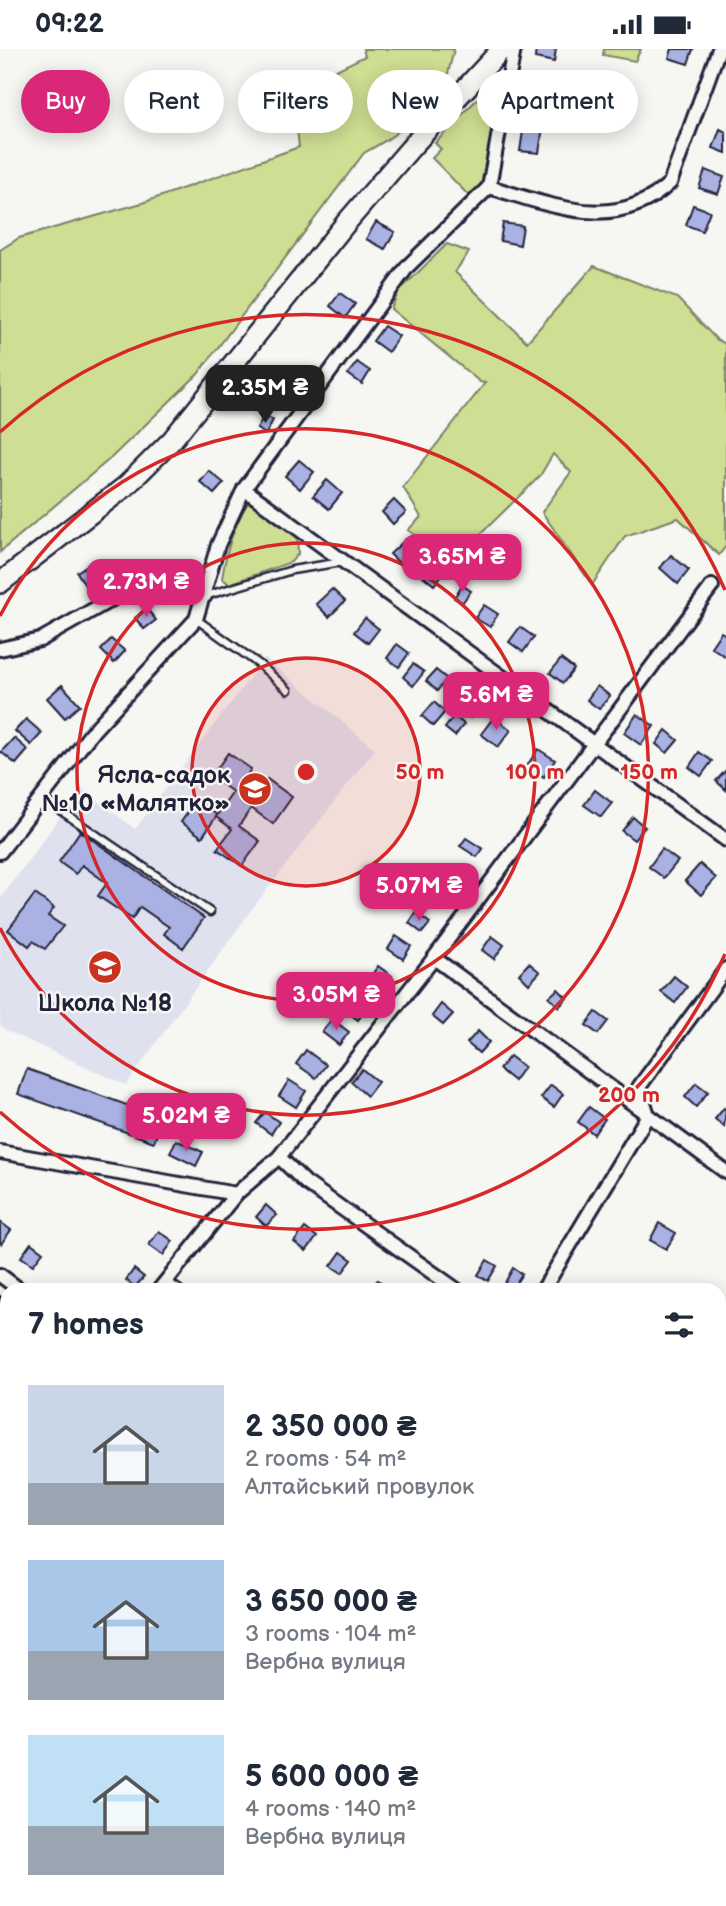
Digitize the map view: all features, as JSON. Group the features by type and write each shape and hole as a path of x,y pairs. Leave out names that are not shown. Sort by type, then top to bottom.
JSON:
{"main road":[{"path":"0,583 126,486 172,440 372,194 502,49"}],"street":[{"path":"0,852 93,731 196,619 218,545 244,488 408,266 489,187 514,49"},
{"path":"489,187 585,213 632,208 653,198 670,183 719,49"},
{"path":"244,488 726,840"},
{"path":"0,649 40,640 160,572 191,580 205,596"},
{"path":"165,1283 236,1194 279,1157 434,958 712,586"},
{"path":"434,958 726,1172"},
{"path":"547,1283 648,1115 639,1087 726,968"},
{"path":"0,1152 236,1194"},
{"path":"279,1157 306,1183 447,1283"}],"lane":[{"path":"205,596 292,570 347,562"},
{"path":"196,619 260,665 288,690"},
{"path":"42,798 210,912"}],"shaded area":[{"name":"Школа №18","path":"265,658 375,749 252,909 126,1085 7,1031 0,1025 0,899 81,788 135,829"}],"green space":[{"path":"363,49 454,49 449,70 367,70 367,133 397,133 364,153 198,374 112,457 0,552 0,250 19,238 142,203 299,147 298,133 353,133 353,70 336,70 365,56"},
{"path":"604,49 641,49 635,61 603,55"},
{"path":"477,99 477,133 491,133 483,187 472,199 432,158 441,149 435,143 445,133 463,133 463,114"},
{"path":"447,244 469,252 455,272 527,342 594,266 677,298 716,339 726,344 726,546 719,555 678,518 625,536 592,585 542,512 571,472 553,454 540,476 453,561 408,530 421,517 403,487 485,383 480,382 391,309 398,292"},
{"path":"250,501 297,532 298,554 291,562 229,584 222,578 228,548 239,517"}],"building":[{"path":"536,49 556,49 554,62 535,58"},
{"path":"672,49 693,49 688,64 669,58"},
{"path":"720,129 726,132 726,153 713,148"},
{"path":"523,133 542,133 539,153 520,151"},
{"path":"705,170 724,177 718,194 699,188"},
{"path":"693,205 710,211 702,231 686,225"},
{"path":"376,222 395,232 385,249 366,239"},
{"path":"503,223 523,226 520,245 500,241"},
{"path":"340,293 355,304 345,318 330,306"},
{"path":"384,326 399,336 388,352 373,341"},
{"path":"357,362 370,371 362,384 348,374"},
{"path":"264,415 273,420 266,434 257,429"},
{"path":"299,460 314,472 300,489 285,476"},
{"path":"209,471 224,483 214,494 200,482"},
{"path":"327,480 342,493 329,509 313,496"},
{"path":"394,500 406,512 393,524 382,512"},
{"path":"406,539 419,553 404,568 390,554"},
{"path":"671,555 689,570 678,584 660,568"},
{"path":"434,562 445,571 434,585 423,576"},
{"path":"89,564 98,579 86,587 77,572"},
{"path":"462,585 471,591 462,603 454,598"},
{"path":"332,589 345,601 329,617 316,604"},
{"path":"484,605 498,614 490,627 475,618"},
{"path":"147,609 156,620 144,629 135,618"},
{"path":"365,618 379,629 368,643 354,632"},
{"path":"520,627 534,637 523,652 509,642"},
{"path":"721,632 726,635 726,657 711,647"},
{"path":"111,639 125,651 114,663 101,650"},
{"path":"397,644 409,653 399,667 387,658"},
{"path":"561,659 574,669 563,683 550,673"},
{"path":"413,664 424,672 413,686 403,677"},
{"path":"436,670 447,679 437,691 426,681"},
{"path":"62,685 80,705 65,718 47,698"},
{"path":"597,686 610,696 599,709 587,700"},
{"path":"472,699 481,706 470,718 462,710"},
{"path":"434,702 445,712 433,726 422,716"},
{"path":"637,714 654,726 641,745 624,733"},
{"path":"454,716 464,724 455,736 445,728"},
{"path":"494,717 511,730 498,747 481,734"},
{"path":"26,719 42,733 31,745 15,731"},
{"path":"666,730 678,740 667,753 656,744"},
{"path":"14,738 28,750 16,764 1,752"},
{"path":"538,749 555,760 544,777 527,766"},
{"path":"699,752 712,761 701,776 689,767"},
{"path":"228,753 251,769 238,789 252,799 267,779 292,797 273,824 251,808 239,826 260,841 242,866 217,849 232,829 216,817 202,837 181,822 197,800 217,815 233,792 211,777"},
{"path":"726,770 726,790 716,781"},
{"path":"595,790 612,803 601,817 584,805"},
{"path":"633,817 645,827 634,840 622,831"},
{"path":"80,831 204,918 183,948 164,934 169,927 140,907 132,919 98,896 107,883 82,865 76,874 59,862"},
{"path":"466,838 483,849 477,857 460,846"},
{"path":"662,849 678,861 664,878 649,867"},
{"path":"700,864 716,878 701,895 685,881"},
{"path":"435,883 452,894 445,905 428,894"},
{"path":"35,894 54,908 48,916 63,926 45,949 33,941 29,946 8,930"},
{"path":"416,913 430,923 422,933 409,923"},
{"path":"396,936 411,946 403,959 388,949"},
{"path":"492,936 504,945 494,959 482,950"},
{"path":"529,963 540,972 529,984 519,974"},
{"path":"378,966 392,976 383,989 369,979"},
{"path":"674,976 687,987 675,1003 661,992"},
{"path":"558,989 567,998 559,1007 549,997"},
{"path":"356,990 371,1003 358,1020 342,1008"},
{"path":"441,1004 453,1014 443,1025 432,1016"},
{"path":"596,1012 608,1021 598,1034 586,1025"},
{"path":"332,1019 349,1032 339,1045 322,1032"},
{"path":"478,1031 489,1042 479,1053 467,1043"},
{"path":"306,1050 326,1065 316,1078 296,1064"},
{"path":"510,1056 524,1067 514,1081 499,1069"},
{"path":"27,1069 163,1118 154,1142 18,1094"},
{"path":"362,1069 378,1082 367,1096 351,1082"},
{"path":"289,1080 306,1091 296,1107 279,1096"},
{"path":"696,1083 708,1092 696,1107 685,1097"},
{"path":"551,1085 563,1094 554,1107 541,1098"},
{"path":"589,1107 605,1119 594,1134 578,1122"},
{"path":"724,1108 726,1110 724,1127 715,1119"},
{"path":"265,1112 279,1122 271,1134 256,1123"},
{"path":"176,1140 203,1152 196,1166 170,1153"},
{"path":"266,1205 277,1215 266,1226 256,1217"},
{"path":"0,1222 11,1230 1,1244 0,1243"},
{"path":"659,1223 676,1233 666,1249 650,1240"},
{"path":"305,1228 317,1237 306,1251 294,1242"},
{"path":"159,1231 173,1241 163,1255 149,1245"},
{"path":"31,1243 43,1252 33,1265 21,1257"},
{"path":"341,1252 352,1260 342,1273 331,1266"},
{"path":"487,1260 497,1266 488,1281 478,1275"},
{"path":"513,1268 522,1274 516,1283 505,1283"},
{"path":"134,1269 144,1277 139,1283 126,1280"}],"place":[{"name":"Ясла-садок №10 «Малятко»","path":"255,789"},
{"name":"Школа №18","path":"105,967"}]}
